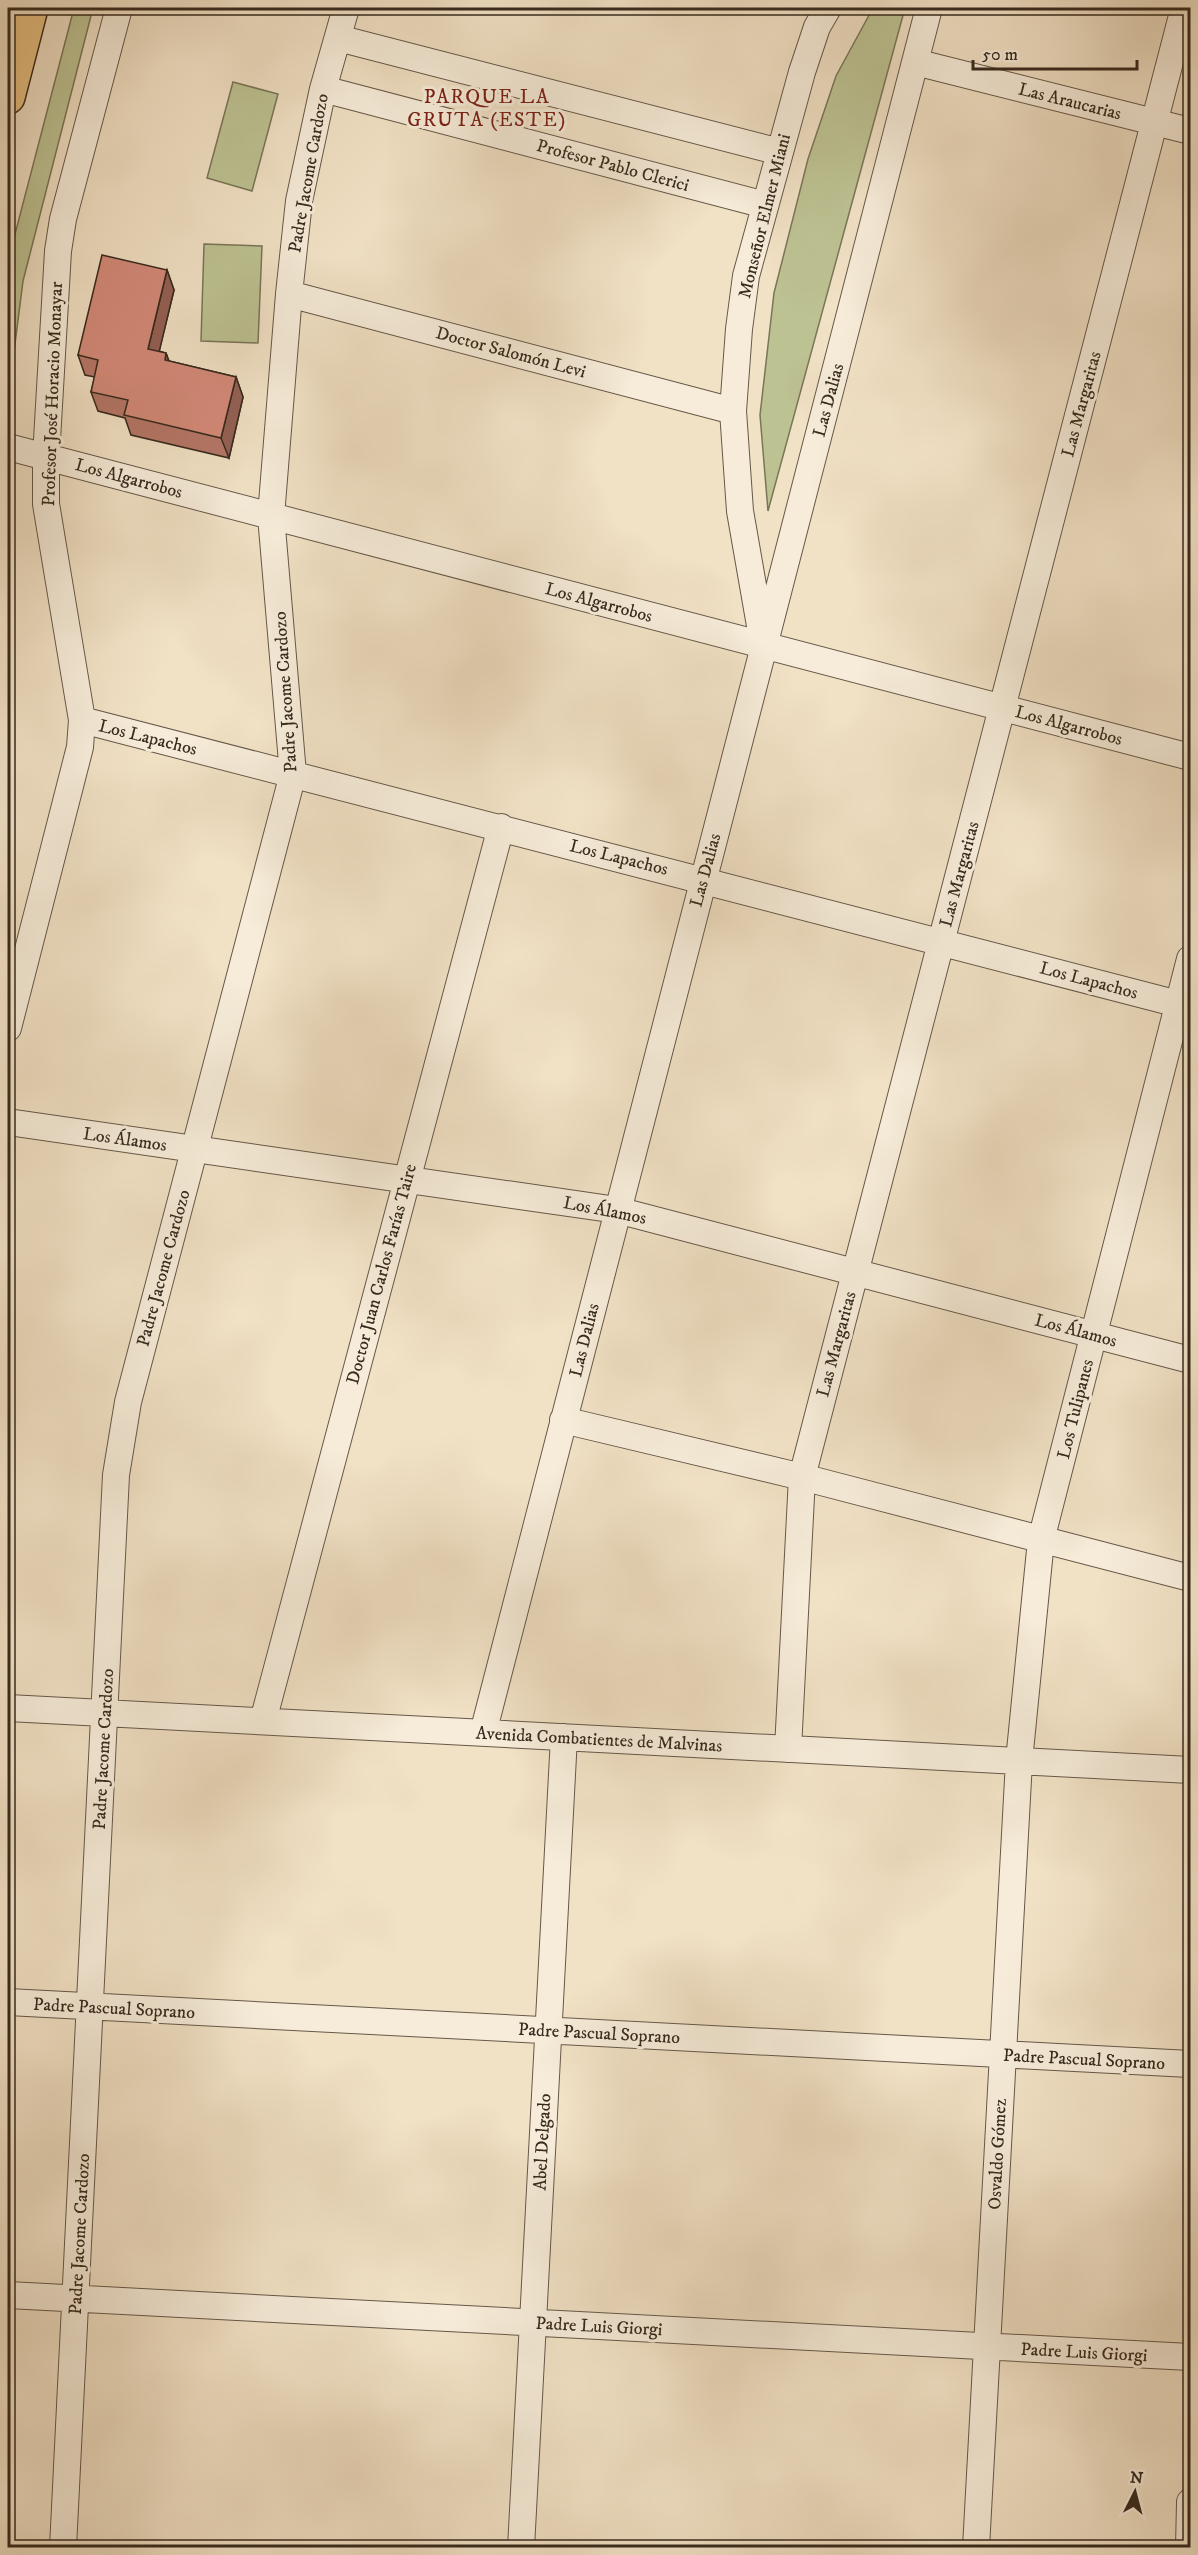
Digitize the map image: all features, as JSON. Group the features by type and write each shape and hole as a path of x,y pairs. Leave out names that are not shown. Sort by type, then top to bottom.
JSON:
{"main road":[{"path":"8,97 31,8"}],"street":[{"name":"Profesor José Horacio Monayar","path":"8,1028 80,747 82,720 46,504 46,457 58,251 63,219 119,8"},
{"name":"Padre Jacome Cardozo","path":"63,2547 116,1475 128,1402 293,774 271,516 299,201 323,89 346,8"},
{"name":"Monseñor Elmer Miani","path":"764,645 740,512 733,411 738,329 746,276 802,72 817,27 828,8"},
{"name":"Las Dalias","path":"483,1733 930,8"},
{"name":"Las Margaritas","path":"788,1749 802,1477 1184,8"},
{"path":"338,38 780,152"},
{"name":"Las Araucarias","path":"915,62 1191,131"},
{"name":"Profesor Pablo Clerici","path":"323,89 765,205"},
{"name":"Doctor Salomón Levi","path":"289,294 733,411"},
{"name":"Los Algarrobos","path":"8,447 1191,757"},
{"name":"Los Lapachos","path":"82,720 1185,1005"},
{"name":"Doctor Juan Carlos Farías Taire","path":"263,1721 501,827"},
{"name":"Los Tulipanes","path":"1019,1761 1041,1540 1094,1334 1185,1005 1191,959"},
{"name":"Los Álamos","path":"8,1122 617,1210 1191,1360"},
{"path":"563,1420 802,1477 1191,1578"},
{"name":"Avenida Combatientes de Malvinas","path":"8,1708 1191,1770"},
{"name":"Abel Delgado","path":"521,2547 564,1737"},
{"name":"Osvaldo Gómez","path":"976,2547 1019,1761"},
{"name":"Padre Pascual Soprano","path":"8,2002 1191,2064"},
{"name":"Padre Luis Giorgi","path":"8,2295 1191,2357"},
{"path":"1189,2547 1191,2502"}],"green space":[{"path":"74,8 93,8 23,281 8,399 8,261"},
{"path":"873,8 905,8 768,511 760,415 774,293 808,159 836,76"},
{"path":"233,82 278,94 252,191 207,178"},
{"path":"204,244 262,246 258,343 201,341"}],"building":[{"path":"102,255 167,270 148,349 166,353 165,360 236,377 221,438 124,415 128,400 91,392 98,360 78,355"}],"district":[{"name":"PARQUE LA GRUTA (ESTE)","path":"487,108"}]}
